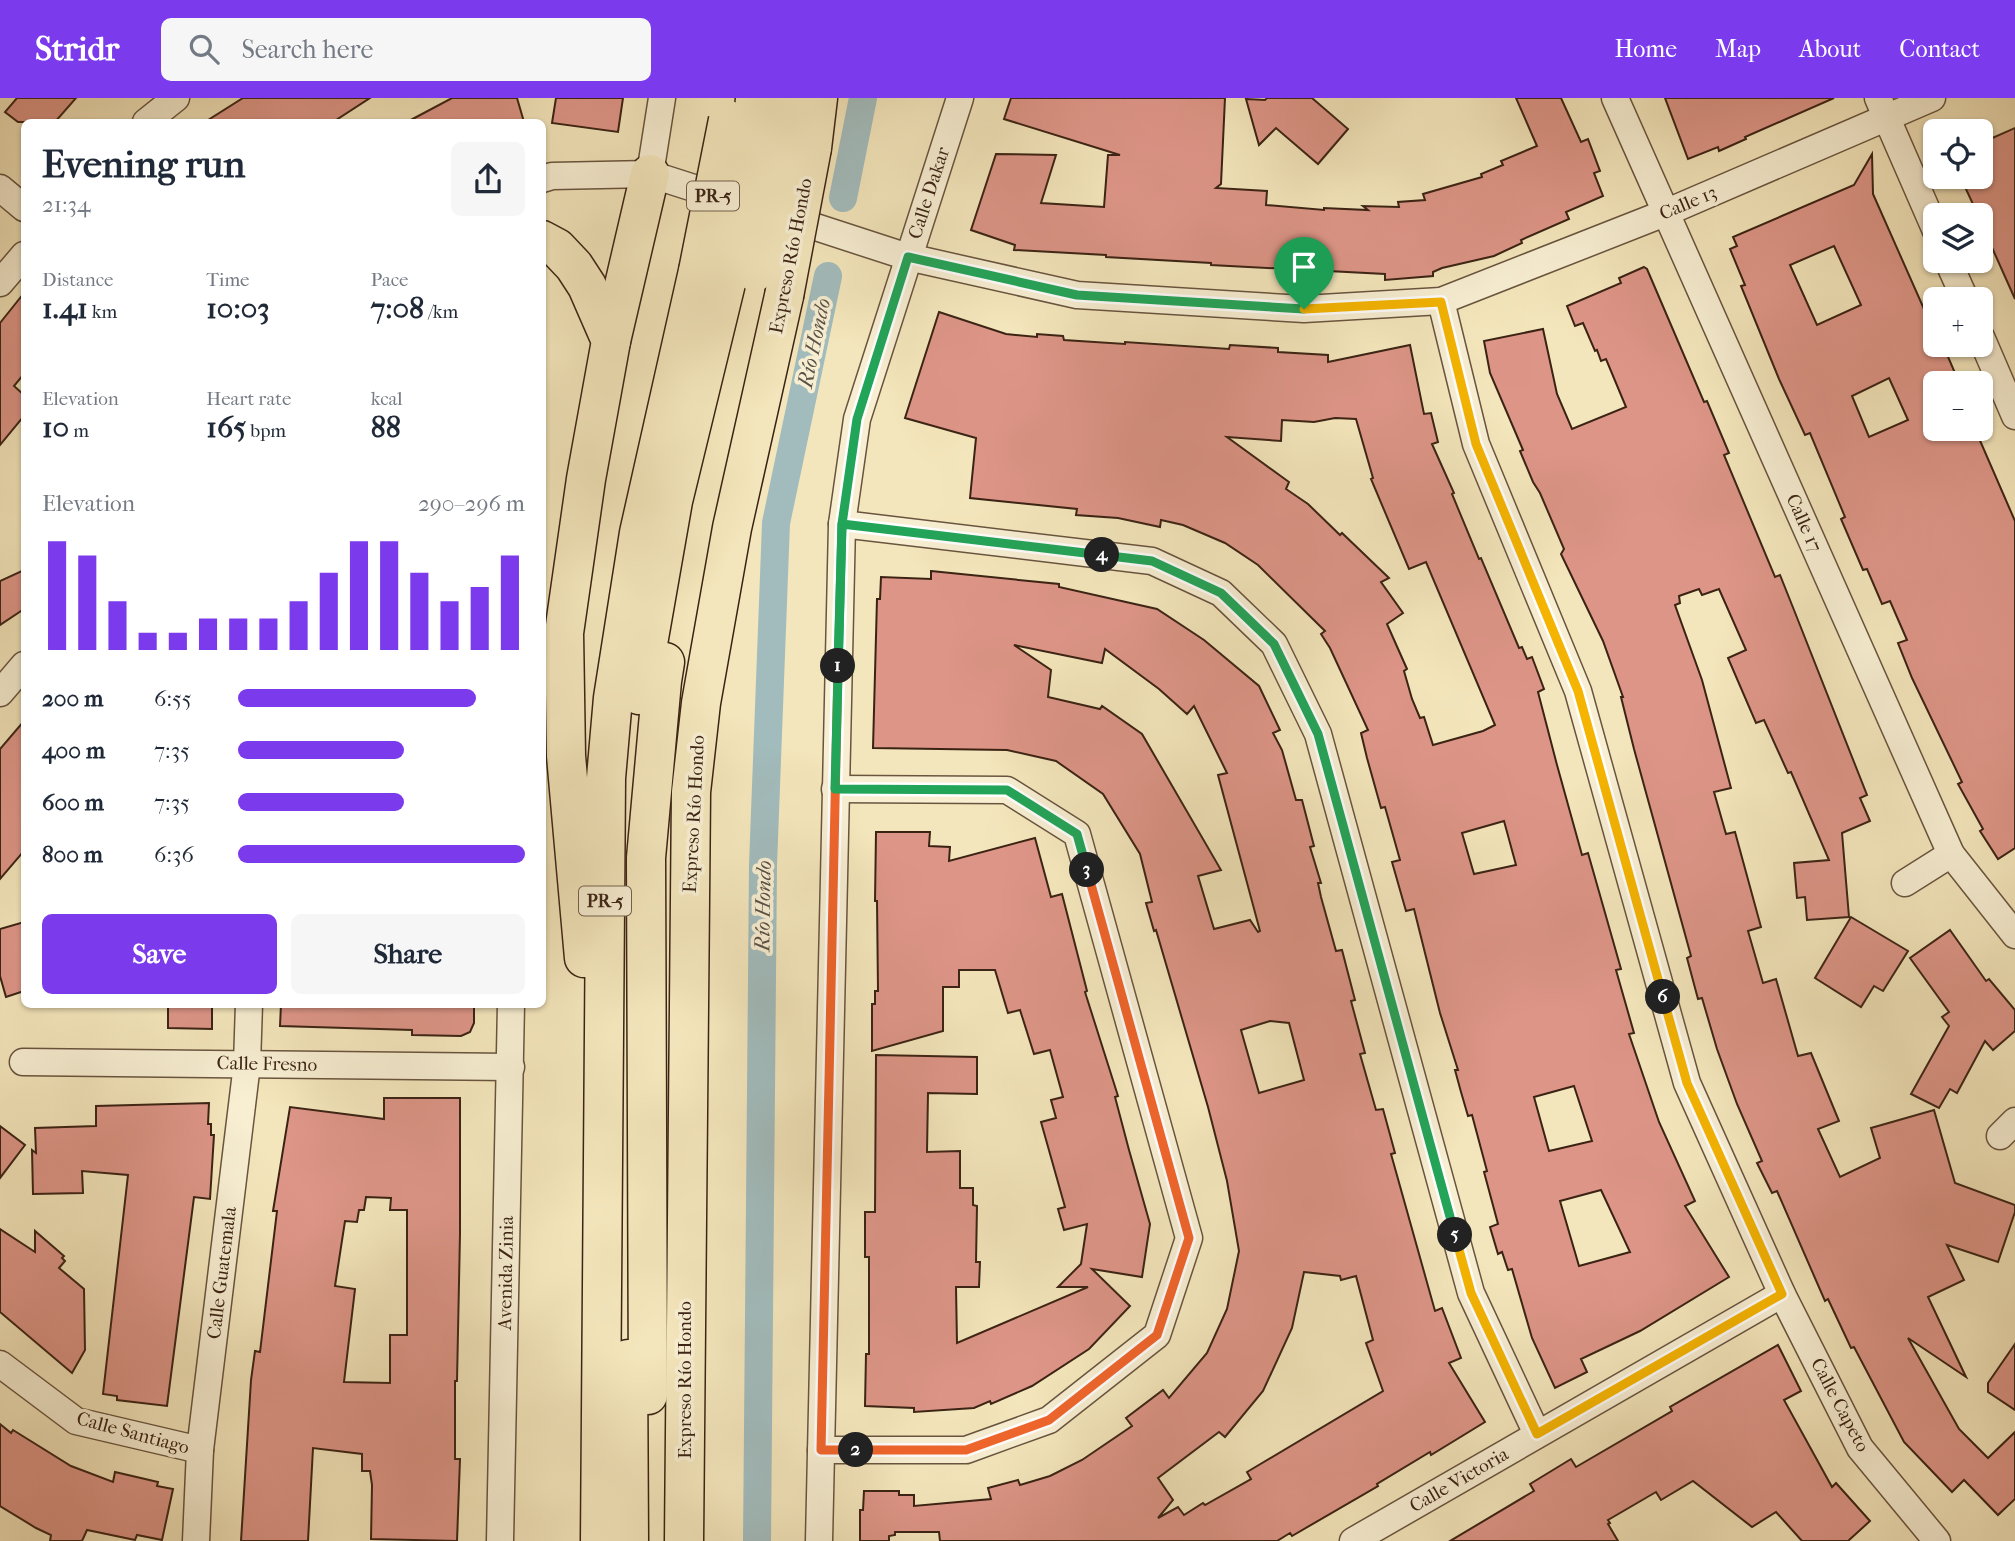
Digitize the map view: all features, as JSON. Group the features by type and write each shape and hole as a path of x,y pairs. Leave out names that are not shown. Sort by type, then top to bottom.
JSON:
{"highway":[{"name":"Expreso Río Hondo","path":"764,117 818,98"},
{"name":"Expreso Río Hondo","path":"684,1541 691,792 701,704 729,541 741,282 764,117"},
{"name":"Expreso Río Hondo","path":"600,1541 606,778 613,698 639,533 741,282 764,117"},
{"path":"604,1014 582,954 566,755 564,633 586,479 611,341 650,174"},
{"path":"546,242 557,248 587,286 611,341"},
{"path":"629,1541 625,842 636,712 673,501 741,282"},
{"path":"649,1541 646,858 664,668 741,282"}],"street":[{"path":"150,119 176,98"},
{"path":"650,174 662,98"},
{"name":"Calle Dakar","path":"819,1541 842,524 857,419 960,98"},
{"name":"Calle 17","path":"1615,98 1951,854 2015,935"},
{"name":"Calle 13","path":"546,178 650,174 908,257 1077,295 1304,309 1441,302 1665,213 1883,108 1932,98"},
{"path":"1883,108 1924,203"},
{"path":"0,188 21,206"},
{"path":"0,283 21,258"},
{"name":"Calle Capeto","path":"1441,302 1476,444 1578,691 1687,1083 1782,1294 1860,1448 1937,1541"},
{"path":"1990,357 2015,416"},
{"path":"842,524 1152,561 1221,593 1274,644 1318,734 1471,1293 1537,1434"},
{"path":"0,693 21,668"},
{"path":"821,1450 966,1450 1049,1420 1157,1335 1189,1238 1077,834 1007,790 835,789"},
{"path":"1905,883 1951,854"},
{"name":"Calle Guatemala","path":"196,1541 200,1450 247,1064 249,1008"},
{"name":"Avenida Zinia","path":"500,1541 511,1008"},
{"name":"Calle Fresno","path":"23,1062 510,1067"},
{"name":"Calle Victoria","path":"1353,1541 1782,1294"},
{"name":"Calle Santiago","path":"0,1364 76,1421 200,1450"}],"building":[{"path":"17,98 76,98 58,119 21,119 21,122 18,122 5,112"},
{"path":"243,98 370,98 338,119 210,119"},
{"path":"452,98 517,98 523,119 413,119"},
{"path":"556,98 623,98 618,132 552,123"},
{"path":"1011,98 1225,98 1221,184 1216,188 1267,191 1266,205 1324,210 1368,210 1363,206 1399,207 1398,202 1425,200 1423,194 1482,177 1481,174 1503,165 1501,161 1537,146 1516,98 1561,98 1581,142 1588,139 1600,171 1594,173 1603,196 1566,212 1569,219 1521,240 1522,243 1494,256 1442,268 1433,272 1433,276 1385,280 1385,274 1211,265 1014,250 1015,245 971,230 996,154 1056,155 1041,203 1104,207 1108,155 1120,155 1004,119"},
{"path":"1312,98 1348,129 1318,164 1276,128 1259,145 1246,99"},
{"path":"1665,98 1834,98 1719,151 1718,147 1688,159"},
{"path":"2015,128 2015,299 1993,250 1993,203 1972,203 1966,189 1993,189 1993,138"},
{"path":"1872,154 1873,194 1923,307 1923,357 1948,357 1954,371 1923,371 1923,441 1980,441 2015,521 2015,848 1998,859 1980,831 1983,829 1958,784 1962,782 1912,678 1898,643 1907,640 1890,601 1882,604 1867,569 1863,570 1841,519 1845,517 1810,433 1805,435 1779,379 1741,286 1745,285 1730,249 1737,246 1733,237 1854,185","holes":["1834,246 1861,305 1817,325 1790,265","1889,378 1908,420 1869,437 1852,396"]},
{"path":"1644,267 1729,453 1724,455 1775,577 1780,575 1867,795 1860,798 1870,821 1842,833 1849,917 1807,920 1805,897 1797,898 1794,863 1829,860 1791,772 1788,773 1764,720 1756,723 1728,658 1746,650 1719,589 1702,595 1699,589 1679,596 1680,603 1675,605 1702,680 1731,788 1714,792 1726,834 1735,832 1761,927 1748,931 1763,983 1776,979 1798,1056 1811,1053 1839,1121 1818,1129 1840,1177 1880,1158 1871,1128 1934,1110 1955,1183 2015,1205 1998,1262 1947,1245 1964,1280 1928,1297 1966,1377 1908,1338 1959,1429 1988,1458 2015,1432 2015,1499 1998,1515 1964,1480 1952,1492 1904,1442 1854,1347 1851,1348 1828,1299 1825,1301 1777,1191 1772,1193 1757,1163 1762,1161 1737,1104 1702,998 1698,999 1687,958 1691,956 1634,749 1623,697 1603,641 1561,554 1564,549 1533,482 1520,451 1523,450 1490,373 1484,341 1543,329 1557,394 1572,429 1626,407 1606,359 1601,361 1583,323 1575,326 1567,306 1621,283 1619,278"},
{"path":"21,297 21,378 14,386 21,392 21,420 0,445 0,323"},
{"path":"939,312 1006,334 1063,336 1064,340 1125,344 1229,349 1230,345 1278,348 1278,352 1328,355 1328,362 1410,345 1424,414 1431,413 1438,442 1432,444 1519,648 1522,647 1527,659 1532,657 1544,689 1538,692 1557,765 1582,855 1588,853 1621,969 1616,970 1634,1033 1629,1034 1659,1122 1695,1201 1685,1206 1729,1277 1640,1331 1581,1359 1587,1372 1555,1388 1532,1338 1512,1269 1508,1270 1502,1252 1498,1254 1490,1227 1498,1224 1484,1172 1487,1171 1472,1115 1468,1116 1461,1092 1455,1070 1458,1070 1440,1013 1414,909 1406,911 1392,862 1400,860 1367,758 1361,733 1368,730 1321,634 1325,631 1258,565 1225,543 1183,525 1161,520 1160,527 1118,518 1076,515 1077,509 970,498 976,438 905,418","holes":["1335,418 1356,419 1373,478 1371,479 1409,569 1426,562 1495,725 1433,745 1424,717 1420,718 1412,699 1404,671 1407,669 1387,624 1403,613 1381,582 1389,578 1342,533 1340,535 1308,504 1286,489 1289,482 1227,437 1281,441 1282,420 1314,422","1504,821 1516,865 1474,874 1462,833","1574,1086 1592,1141 1549,1151 1534,1097","1601,1190 1630,1252 1579,1266 1560,1201"]},
{"path":"21,571 21,611 0,625 0,581"},
{"path":"931,571 1059,584 1059,587 1157,609 1204,640 1259,686 1280,730 1273,733 1282,750 1296,800 1302,800 1314,846 1310,847 1321,883 1318,883 1321,897 1336,951 1342,950 1355,1000 1351,1001 1365,1053 1360,1054 1376,1110 1383,1109 1395,1153 1391,1154 1435,1311 1442,1308 1461,1358 1449,1363 1485,1422 1431,1455 1430,1452 1292,1536 1290,1533 1277,1541 940,1541 939,1532 895,1532 895,1535 889,1536 889,1541 860,1541 860,1510 863,1510 864,1491 899,1491 899,1495 914,1495 914,1506 991,1499 988,1488 1018,1480 1020,1485 1050,1476 1082,1460 1132,1426 1126,1418 1163,1390 1169,1398 1207,1353 1227,1309 1239,1251 1227,1181 1208,1107 1146,903 1152,902 1140,854 1103,794 1056,761 1007,750 873,748 877,599 880,599 881,577 931,579","holes":["1014,645 1102,663 1105,649 1159,689 1187,714 1194,706 1227,773 1218,775 1260,931 1258,932 1250,920 1214,929 1198,876 1221,870 1142,734 1102,706 1100,709 1048,697 1051,670","1270,1021 1289,1023 1304,1080 1259,1093 1241,1030","1304,1272 1340,1276 1341,1280 1356,1276 1373,1340 1366,1343 1383,1391 1247,1472 1251,1479 1205,1505 1203,1503 1184,1515 1178,1507 1158,1518 1173,1500 1158,1478 1219,1432 1225,1437 1263,1391 1292,1328"]},
{"path":"21,724 21,854 0,879 0,749"},
{"path":"876,832 930,832 929,846 950,847 949,861 1035,838 1051,897 1062,894 1087,991 1085,992 1118,1096 1115,1097 1150,1224 1142,1277 1092,1269 1130,1306 1089,1349 1032,1386 991,1404 990,1401 974,1408 914,1412 914,1408 865,1406 866,1354 869,1354 869,1257 865,1257 865,1212 875,1212 876,1055 977,1057 977,1094 928,1093 927,1152 960,1151 960,1188 973,1188 973,1205 977,1206 976,1262 980,1262 979,1287 956,1287 957,1343 1088,1287 1058,1287 1081,1264 1087,1224 1064,1230 1058,1209 1065,1207 1041,1122 1056,1118 1051,1100 1063,1097 1050,1050 1034,1054 1020,1010 1008,1013 995,970 959,970 959,987 943,987 943,1031 872,1051 872,1004 875,1004 875,991 878,991"},
{"path":"1851,917 1908,951 1883,991 1874,986 1861,1007 1815,978"},
{"path":"21,923 21,992 6,997 0,976 0,929"},
{"path":"1950,930 1986,981 1989,979 2015,1010 2015,1031 1993,1050 1985,1041 1957,1093 1950,1089 1939,1108 1911,1094 1949,1026 1942,1017 1949,1012 1910,958"},
{"path":"168,1008 212,1008 212,1029 168,1028"},
{"path":"281,1008 474,1008 474,1023 470,1032 461,1036 412,1035 412,1030 280,1026"},
{"path":"384,1098 460,1098 460,1234 455,1381 455,1459 460,1459 457,1541 371,1539 372,1485 370,1471 362,1471 362,1454 313,1448 308,1541 241,1541 251,1380 255,1351 260,1352 277,1211 273,1211 290,1107 384,1119","holes":["366,1197 391,1198 390,1210 407,1210 407,1335 390,1335 390,1383 344,1382 355,1289 335,1286 345,1221 357,1222 359,1210 364,1210"]},
{"path":"209,1103 208,1124 211,1124 211,1135 214,1135 210,1199 194,1197 167,1406 117,1400 117,1396 103,1394 128,1175 82,1171 83,1193 33,1194 32,1150 36,1153 35,1128 96,1126 96,1106"},
{"path":"0,1126 25,1145 0,1178"},
{"path":"0,1229 35,1252 35,1231 64,1256 62,1258 65,1261 59,1268 84,1289 85,1350 72,1373 0,1312"},
{"path":"2015,1344 2015,1410 1988,1392 1988,1383"},
{"path":"1778,1345 1801,1391 1784,1400 1832,1487 1836,1483 1870,1521 1848,1541 1802,1541 1776,1512 1752,1527 1693,1481 1661,1500 1656,1492 1608,1520 1618,1541 1450,1541 1534,1491 1530,1484 1571,1459 1576,1467 1672,1411 1670,1407"},
{"path":"0,1424 11,1433 13,1430 71,1466 113,1482 115,1472 158,1482 157,1486 173,1489 162,1540 137,1535 135,1540 87,1530 82,1541 50,1541 51,1535 0,1506"}],"waterway":[{"name":"Río Hondo","path":"843,198 863,98"},
{"name":"Río Hondo","path":"757,1541 763,865 776,523 828,276"}],"route":[{"path":"1304,309 1077,295 908,257 857,419 842,524 835,789 821,1450 966,1450 1049,1420 1157,1335 1189,1238 1077,834 1007,790 835,789 840,612 842,524 1152,561 1221,593 1274,644 1318,734 1471,1293 1537,1434 1782,1294 1687,1083 1578,691 1476,444 1441,302 1304,309"}]}
